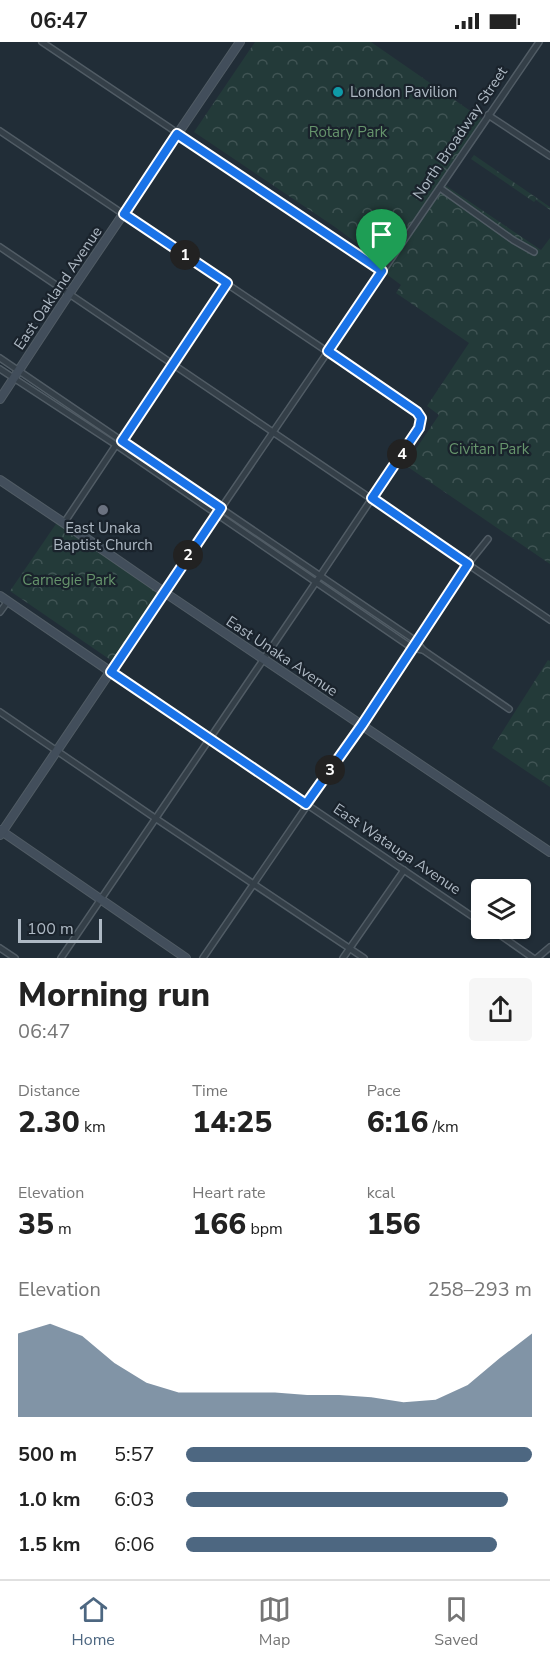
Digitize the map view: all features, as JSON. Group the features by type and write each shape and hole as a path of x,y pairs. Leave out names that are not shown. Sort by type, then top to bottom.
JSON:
{"main road":[{"name":"East Oakland Avenue","path":"0,399 240,42"},
{"name":"East Unaka Avenue","path":"0,480 550,852"},
{"name":"North Broadway Street","path":"1,832 164,592"},
{"name":"East Watauga Avenue","path":"0,596 111,672"},
{"path":"1,832 186,958"}],"street":[{"path":"42,42 382,271"},
{"name":"North Broadway Street","path":"164,592 539,42"},
{"path":"488,115 550,156"},
{"path":"0,131 328,351 420,415 421,422 320,576 61,958"},
{"path":"440,188 513,240 534,252"},
{"path":"0,247 550,620"},
{"path":"64,523 116,446 122,441 227,283"},
{"path":"0,358 17,375 116,446 412,648 423,650"},
{"path":"0,369 17,375 122,441 416,641 423,650 509,709"},
{"path":"203,958 362,725 468,564 488,539"},
{"path":"0,612 8,601"},
{"name":"East Watauga Avenue","path":"111,672 471,916"},
{"path":"0,712 364,958"},
{"path":"343,958 404,870"},
{"path":"506,939 535,958 550,947"},
{"path":"0,948 15,958"}],"green space":[{"name":"Rotary Park","path":"255,42 371,42 482,119 385,264 335,227 194,132"},
{"path":"474,155 550,207 550,210 536,200 534,202 471,159"},
{"name":"Civitan Park","path":"445,185 541,250 550,238 550,564 405,465 439,415 427,406 469,343 396,293 401,285 385,273"},
{"name":"Carnegie Park","path":"58,521 160,591 112,661 10,591"},
{"path":"548,660 550,661 550,787 492,748"}],"place":[{"name":"London Pavilion","path":"338,92"},
{"name":"East Unaka Baptist Church","path":"103,510"}],"route":[{"path":"177,134 382,271 328,351 417,412 421,418 419,428 372,498 468,564 362,725 306,804 111,672 221,508 122,441 227,283 124,214 177,134"}]}
